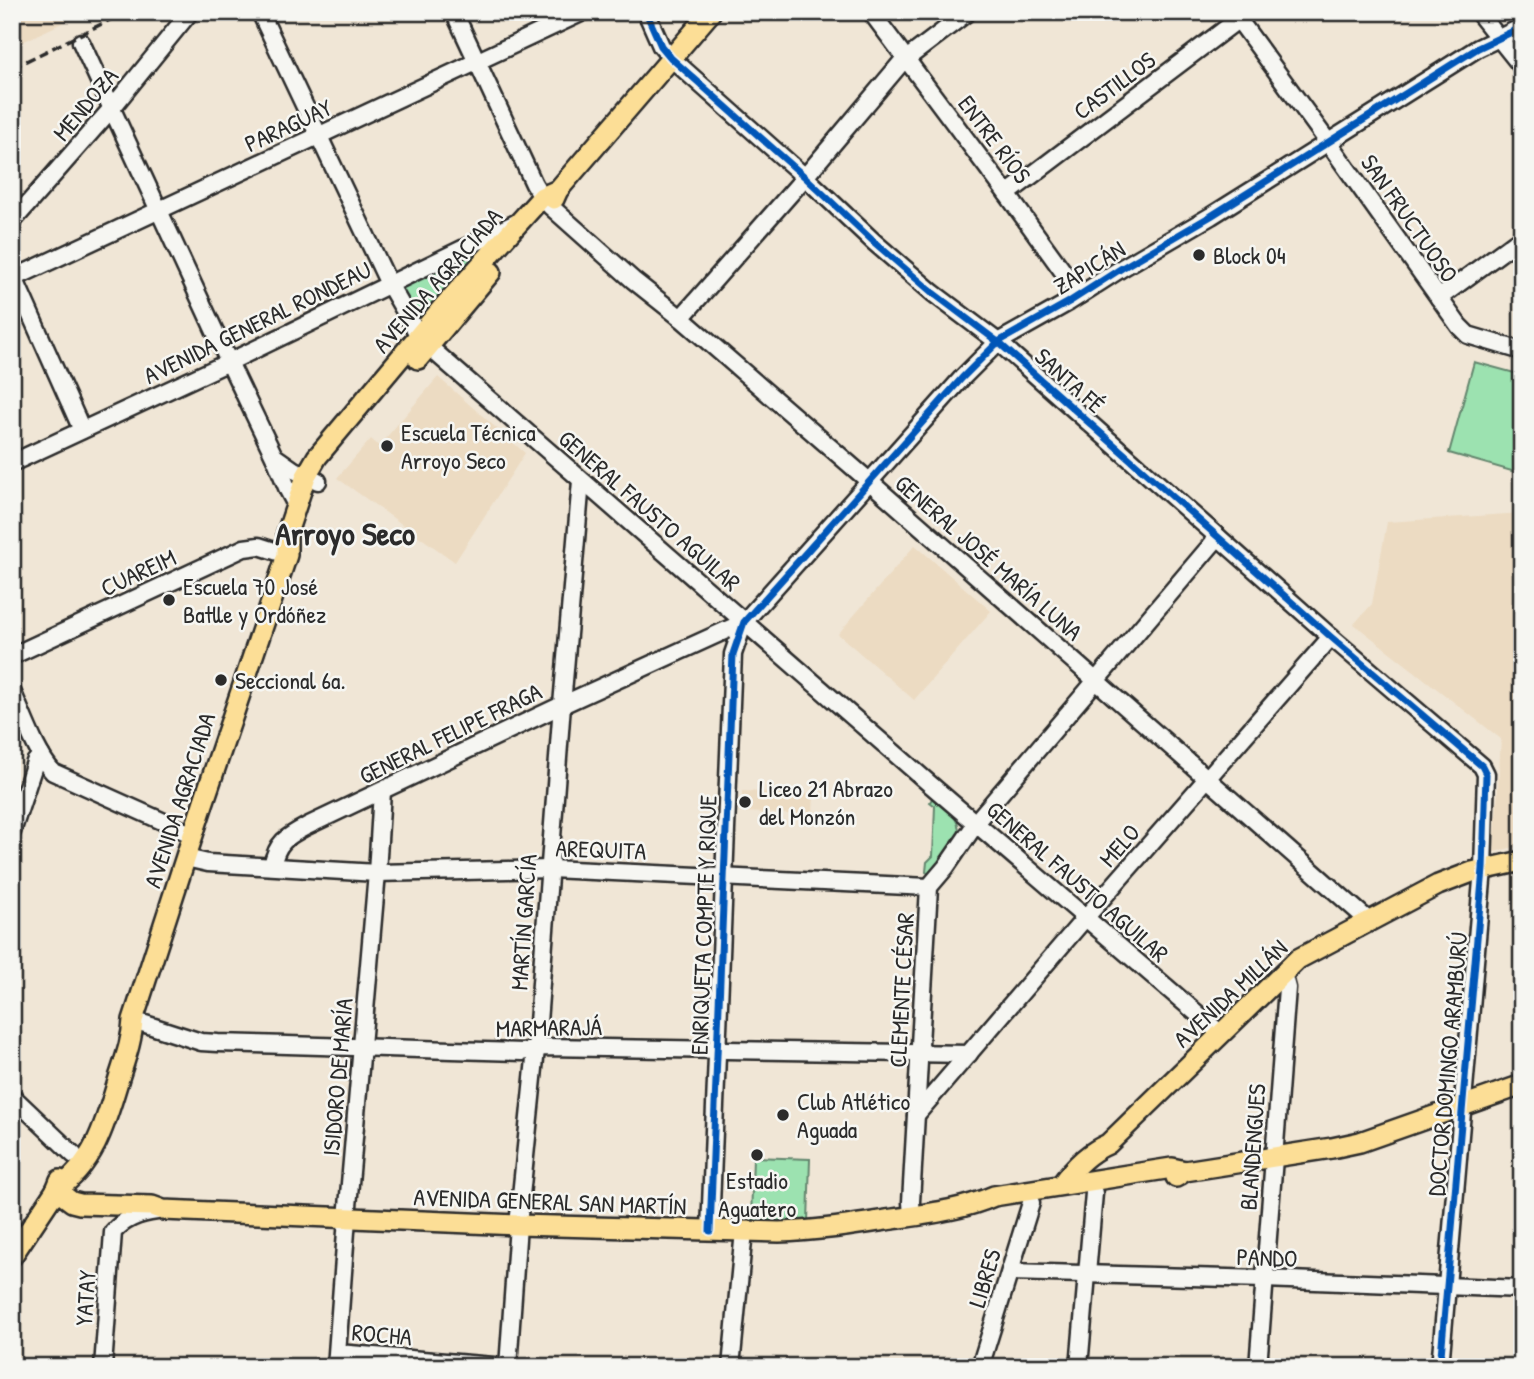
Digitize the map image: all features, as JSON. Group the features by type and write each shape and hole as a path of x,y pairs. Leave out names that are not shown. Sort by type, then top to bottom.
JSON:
{"main road":[{"name":"AVENIDA AGRACIADA","path":"423,341 519,240 550,198 711,12"},
{"name":"AVENIDA AGRACIADA","path":"287,555 287,533 296,505 312,478 377,406 423,341 442,308 521,220 550,198"},
{"name":"AVENIDA AGRACIADA","path":"56,1190 71,1180 91,1153 105,1123 132,1036 133,1020 193,835 287,555 299,538 312,478"},
{"name":"AVENIDA MILLÁN","path":"1061,1185 1074,1169 1096,1149 1108,1144 1306,953 1461,875 1522,861"},
{"name":"AVENIDA AGRACIADA","path":"12,1256 56,1190 63,1172 84,1139 121,1034 133,1020"},
{"name":"AVENIDA GENERAL SAN MARTÍN","path":"974,1205 994,1209 1031,1203 1172,1168 1185,1171 1360,1142 1522,1085"},
{"name":"AVENIDA MILLÁN","path":"1089,1189 1108,1144"},
{"name":"AVENIDA GENERAL SAN MARTÍN","path":"56,1190 72,1202 152,1206 163,1210 518,1225 710,1231 815,1231 974,1205 994,1196 1061,1185 1089,1189"}],"street":[{"name":"MENDOZA","path":"12,222 112,108 190,12"},
{"name":"GENERAL FAUSTO AGUILAR","path":"260,12 389,284 423,341 930,785 1221,1034"},
{"name":"GENERAL JOSÉ MARÍA LUNA","path":"454,12 534,184 633,280 681,318 869,481 1369,921"},
{"name":"PARAGUAY","path":"13,277 583,12"},
{"name":"SANTA FÉ","path":"646,12 662,46 671,58 874,242 933,293 998,342 1331,637 1482,765"},
{"name":"ENTRE RÍOS","path":"871,12 1080,295"},
{"path":"681,318 805,177 901,62 968,12"},
{"path":"1478,12 1522,67"},
{"name":"SAN FRUCTUOSO","path":"1240,15 1459,326 1468,335 1522,351"},
{"name":"CASTILLOS","path":"1007,194 1240,15"},
{"name":"ZAPICÁN","path":"744,622 962,378 998,342 1211,216 1498,37 1522,27"},
{"path":"81,42 296,505"},
{"name":"AVENIDA GENERAL RONDEAU","path":"12,463 229,362 521,220"},
{"path":"1439,298 1522,236"},
{"path":"13,277 82,430"},
{"path":"275,456 312,478"},
{"name":"MARTÍN GARCÍA","path":"507,1367 536,1049 581,481"},
{"name":"CLEMENTE CÉSAR","path":"912,1216 929,887 946,867 975,822 1218,537"},
{"name":"CUAREIM","path":"12,656 244,548 259,546 287,555"},
{"name":"GENERAL FELIPE FRAGA","path":"272,866 275,853 289,836 562,705 744,622"},
{"name":"ENRIQUETA COMPTE Y RIQUE","path":"710,1231 733,654 744,622"},
{"path":"713,636 724,639 733,654"},
{"name":"MELO","path":"916,1115 1331,637"},
{"path":"12,691 41,755 57,774 193,835"},
{"path":"12,832 35,762 41,755"},
{"name":"DOCTOR DOMINGO ARAMBURÚ","path":"1440,1367 1483,869 1486,774 1482,765"},
{"name":"ISIDORO DE MARÍA","path":"337,1360 382,791"},
{"path":"186,858 208,863 272,866"},
{"name":"AREQUITA","path":"272,866 377,873 550,869 929,887"},
{"name":"BLANDENGUES","path":"1258,1367 1287,988 1283,973"},
{"name":"MARMARAJÁ","path":"133,1020 201,1042 522,1052 545,1047 969,1054"},
{"path":"12,1096 74,1154"},
{"path":"1079,1367 1087,1274 1089,1189"},
{"name":"LIBRES","path":"980,1367 1031,1203"},
{"path":"96,1205 117,1227"},
{"name":"AVENIDA GENERAL SAN MARTÍN","path":"117,1227 141,1214 163,1210"},
{"name":"YATAY","path":"103,1367 117,1227"},
{"path":"731,1367 744,1231"},
{"name":"PANDO","path":"1010,1272 1522,1289"},
{"name":"ROCHA","path":"337,1360 507,1367"}],"shaded area":[{"path":"12,12 85,12 12,47"},
{"path":"438,377 525,453 455,562 337,478 371,439 379,446"},
{"path":"1522,513 1522,845 1494,852 1501,739 1354,624 1372,604 1387,522"},
{"path":"915,545 991,611 914,700 838,634"},
{"path":"742,791 814,794 813,815 742,812"}],"green space":[{"path":"489,244 420,320 418,319 400,289 401,283"},
{"path":"1474,362 1522,375 1522,474 1449,453"},
{"path":"933,797 954,817 959,832 931,875 926,872 927,862 933,856 935,806 930,802"},
{"name":"Club Atlético Aguada","path":"753,1157 810,1159 808,1222 751,1220"}],"railway":[{"path":"12,68 126,12"}],"cycle path":[{"path":"646,12 661,46 671,58 874,242 933,293 998,342 1331,637 1482,766 1486,774 1483,869 1440,1367"},
{"path":"710,1231 733,654 744,622 962,378 998,342 1211,216 1478,48 1522,27"}],"place":[{"name":"Block 04","path":"1199,255"},
{"name":"Escuela Técnica Arroyo Seco","path":"387,446"},
{"name":"Escuela 70 José Batlle y Ordóñez","path":"169,600"},
{"name":"Seccional 6a.","path":"221,680"},
{"name":"Liceo 21 Abrazo del Monzón","path":"745,802"},
{"name":"Club Atlético Aguada","path":"783,1115"},
{"name":"Estadio Aguatero","path":"757,1155"}],"district":[{"name":"Arroyo Seco","path":"345,533"}]}
